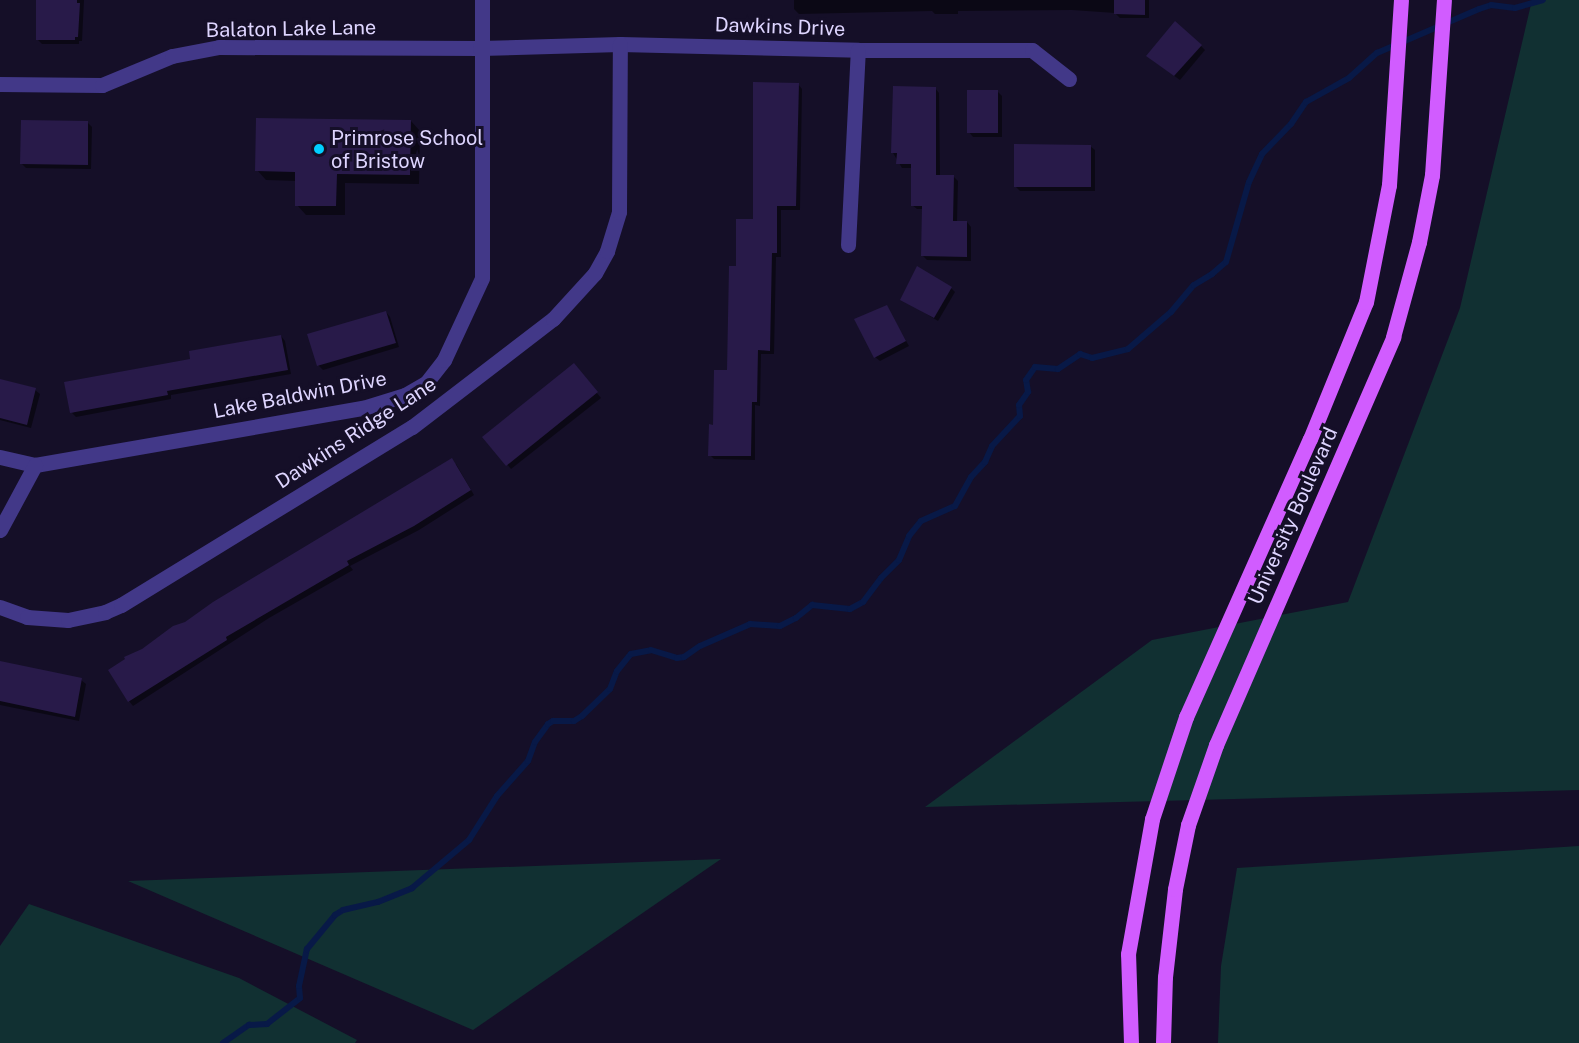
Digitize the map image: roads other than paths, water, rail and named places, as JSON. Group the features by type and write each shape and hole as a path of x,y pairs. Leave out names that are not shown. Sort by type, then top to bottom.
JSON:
{"main road":[{"name":"University Boulevard","path":"1163,1043 1165,977 1175,889 1188,825 1216,745 1393,337 1419,242 1432,175 1444,0"},
{"name":"University Boulevard","path":"1131,1043 1128,954 1152,819 1185,717 1310,439 1366,302 1389,185 1398,80 1401,5"}],"street":[{"name":"Lake Baldwin Drive","path":"0,457 36,465 363,408 405,395 426,383 444,360 482,278 480,48 482,0"},
{"name":"Dawkins Drive","path":"480,48 620,44 858,50 1032,50 1070,79"},
{"name":"Dawkins Ridge Lane","path":"0,608 27,617 68,620 105,612 121,605 412,427 553,319 595,273 607,251 616,222 621,195 620,44"},
{"name":"Balaton Lake Lane","path":"0,84 102,85 172,56 219,47 480,48"},
{"path":"848,245 858,50"},
{"path":"0,530 36,465"}],"waterway":[{"path":"223,1043 249,1025 267,1024 300,998 299,986 307,949 335,915 343,910 378,902 412,888 469,840 497,796 528,761 535,742 548,724 553,721 574,721 582,716 610,689 617,671 631,654 651,650 677,658 684,657 700,646 750,624 780,626 796,618 812,605 850,609 863,602 881,578 899,560 909,536 921,521 955,506 971,477 985,462 992,446 1020,416 1019,405 1028,392 1026,380 1035,367 1058,369 1080,354 1092,358 1128,349 1171,312 1194,285 1226,262 1249,182 1262,154 1291,124 1306,102 1349,78 1377,53 1479,9 1491,5 1515,8 1543,0"}],"place":[{"name":"Primrose School of Bristow","path":"319,149"}]}
